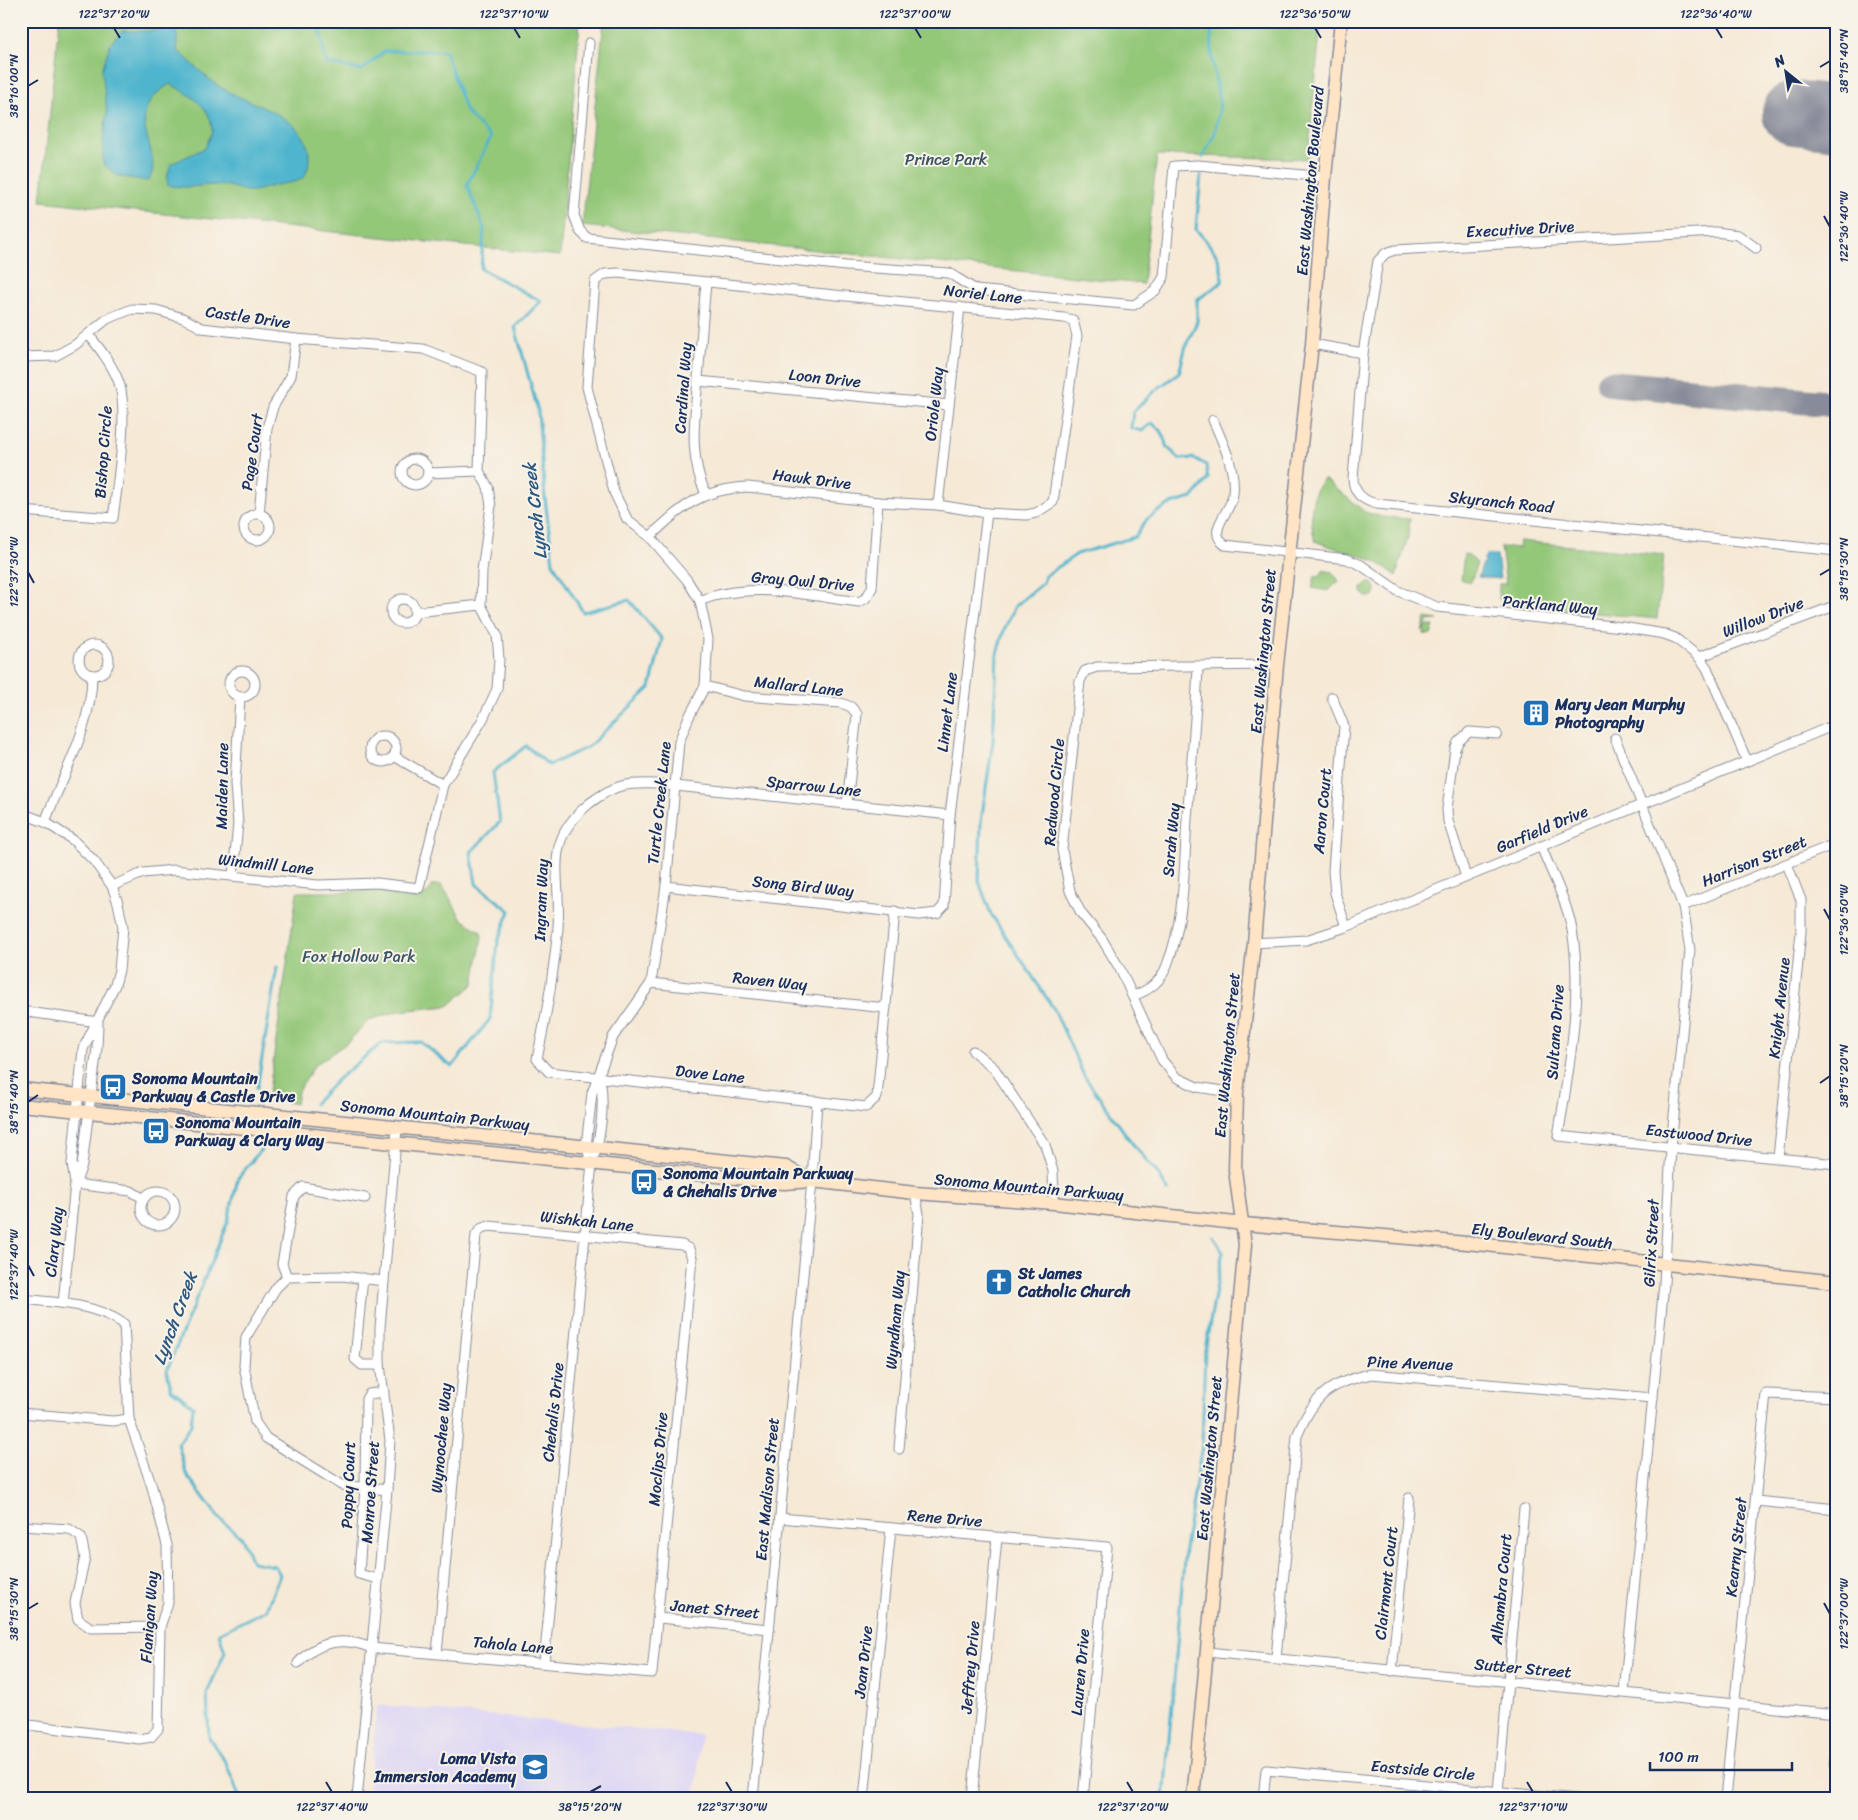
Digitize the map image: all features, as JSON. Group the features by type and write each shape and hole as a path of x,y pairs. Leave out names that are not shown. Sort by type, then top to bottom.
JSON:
{"main road":[{"name":"East Washington Boulevard","path":"1312,344 1324,177 1341,21"},
{"name":"East Washington Street","path":"1193,1799 1245,1245 1244,1224 1235,1170 1237,1093 1254,943 1289,552 1312,344"},
{"name":"Sonoma Mountain Parkway","path":"21,1089 786,1167 812,1182"},
{"name":"Sonoma Mountain Parkway","path":"21,1105 784,1183 812,1182 915,1193 1054,1203 1244,1224"},
{"name":"Ely Boulevard South","path":"1244,1224 1467,1243 1665,1266 1837,1282"}],"street":[{"path":"589,43 574,215 580,231 587,238 846,266 949,273 976,290 1134,305 1155,291 1164,277 1174,166 1198,165 1324,177"},
{"name":"Executive Drive","path":"1363,353 1378,261 1386,253 1395,250 1716,232 1738,235 1756,248"},
{"name":"Turtle Creek Lane","path":"592,1163 592,1147 603,1095 600,1078 613,1037 651,983 666,886 679,742 688,719 705,686 708,639 700,601 687,580 650,537 627,519 614,492 587,388 595,281 605,274 618,273 706,283"},
{"name":"Noriel Lane","path":"706,283 960,307 1073,320 1076,325 1077,336 1053,502"},
{"name":"Cardinal Way","path":"706,283 694,418 694,458 698,478 706,494"},
{"name":"Oriole Way","path":"938,505 960,307"},
{"name":"Castle Drive","path":"21,357 55,356 89,335 107,319 132,310 156,310 182,318 202,328 296,339 423,349 482,372 479,472"},
{"name":"Bishop Circle","path":"21,511 112,518 123,412 119,382 106,357 89,335"},
{"name":"Page Court","path":"258,514 267,428 273,407 291,376 296,339"},
{"path":"1312,344 1363,353"},
{"name":"Skyranch Road","path":"1363,353 1353,479 1358,493 1366,501 1387,505 1837,551"},
{"name":"Loon Drive","path":"698,381 949,405"},
{"name":"Parkland Way","path":"1213,420 1224,446 1234,488 1233,497 1217,530 1218,538 1225,545 1319,554 1353,561 1398,591 1437,608 1664,634 1680,642 1699,657 1715,683 1747,761"},
{"path":"394,756 443,785 483,719 497,689 499,659 497,635 480,605 482,571 491,506 488,487 479,472 428,473"},
{"name":"Hawk Drive","path":"650,537 683,506 706,494 727,488 748,487 878,502 938,505 987,513 1026,515 1036,513 1053,502"},
{"name":"Gray Owl Drive","path":"700,601 735,591 786,593 859,602 866,598 872,588 878,502"},
{"name":"Linnet Lane","path":"937,913 944,906 950,815 987,513"},
{"path":"415,612 480,605"},
{"name":"Willow Drive","path":"1699,657 1837,605"},
{"name":"Redwood Circle","path":"1237,1093 1197,1087 1176,1077 1162,1060 1153,1045 1120,969 1102,938 1081,913 1070,891 1062,850 1080,682 1085,671 1097,667 1278,665"},
{"name":"Sarah Way","path":"1132,996 1146,992 1158,981 1167,966 1177,930 1195,744 1198,667"},
{"path":"45,822 86,719 92,696 92,675"},
{"name":"Mallard Lane","path":"705,686 744,696 840,704 851,707 857,714 847,804"},
{"name":"Maiden Lane","path":"233,875 238,824 235,784 240,697"},
{"name":"Aaron Court","path":"1332,697 1344,726 1332,871 1335,893 1346,927"},
{"name":"Garfield Drive","path":"1254,943 1306,940 1346,927 1837,724"},
{"path":"1466,877 1448,821 1447,803 1456,748 1458,742 1470,732 1497,734"},
{"name":"Gilrix Street","path":"1615,738 1683,906 1690,950 1671,1147 1665,1266 1624,1692"},
{"name":"Ingram Way","path":"600,1078 549,1072 537,1059 558,927 557,854 561,836 573,817 608,789 631,783 674,786"},
{"name":"Windmill Lane","path":"112,886 143,873 174,870 318,885 377,883 419,888 443,785"},
{"name":"Sparrow Lane","path":"674,786 950,815"},
{"path":"21,813 45,822 73,840 94,861 112,886 118,903 123,927 120,970 98,1022 83,1049 85,1096"},
{"name":"Harrison Street","path":"1683,906 1837,843"},
{"name":"Sultana Drive","path":"1541,846 1567,911 1574,948 1575,1002 1558,1136"},
{"name":"Knight Avenue","path":"1778,1158 1801,932 1801,900 1787,864"},
{"name":"Song Bird Way","path":"666,886 920,915 937,913"},
{"path":"812,1182 817,1101 866,1107 877,1097 895,911"},
{"name":"Raven Way","path":"651,983 886,1008"},
{"path":"21,1011 98,1022"},
{"path":"83,1111 98,1022"},
{"path":"973,1051 994,1068 1045,1145 1053,1171 1054,1203"},
{"name":"Dove Lane","path":"600,1078 817,1101"},
{"name":"Clary Way","path":"62,1303 75,1184 72,1164 83,1111"},
{"name":"Monroe Street","path":"358,1799 390,1440 380,1365 380,1328 397,1128"},
{"name":"Eastwood Drive","path":"1558,1136 1837,1164"},
{"name":"Chehalis Drive","path":"544,1663 592,1163"},
{"name":"East Madison Street","path":"753,1799 812,1182"},
{"path":"75,1184 131,1191 144,1199"},
{"path":"286,1277 282,1264 294,1196 298,1191 303,1187 364,1198"},
{"name":"Wyndham Way","path":"899,1449 919,1214 915,1193"},
{"name":"Wishkah Lane","path":"482,1228 489,1226 682,1245 689,1249"},
{"name":"Wynoochee Way","path":"437,1654 476,1235 482,1228"},
{"name":"Moclips Drive","path":"652,1673 659,1618 692,1258 689,1249"},
{"path":"384,1281 342,1276 286,1277 276,1288 246,1337 244,1366 256,1422 266,1438 308,1466 342,1484 387,1490"},
{"path":"363,1278 354,1359 362,1365 380,1365"},
{"path":"21,1300 62,1303"},
{"name":"Flanigan Way","path":"21,1724 139,1739 150,1737 158,1729 160,1628 168,1603 167,1545 152,1487 129,1420 124,1324 113,1316 62,1303"},
{"name":"Pine Avenue","path":"1276,1658 1296,1436 1312,1404 1326,1391 1355,1377 1371,1374 1653,1398"},
{"name":"Poppy Court","path":"378,1579 359,1574 365,1487 366,1399 369,1394 384,1392"},
{"name":"Kearny Street","path":"1725,1799 1766,1394 1837,1397"},
{"path":"21,1414 113,1422 129,1420"},
{"name":"Clairmont Court","path":"1392,1671 1409,1498"},
{"path":"1756,1501 1837,1509"},
{"name":"Alhambra Court","path":"1498,1792 1524,1508"},
{"name":"Rene Drive","path":"780,1518 1107,1548"},
{"path":"21,1526 69,1529 81,1536 85,1557 75,1604 78,1619 91,1628 160,1628"},
{"name":"Joan Drive","path":"864,1799 890,1528"},
{"name":"Jeffrey Drive","path":"972,1799 997,1538"},
{"name":"Lauren Drive","path":"1083,1799 1107,1548"},
{"name":"Janet Street","path":"659,1618 769,1629"},
{"name":"Tahola Lane","path":"298,1663 318,1645 332,1642 360,1643 371,1648 652,1673"},
{"name":"Sutter Street","path":"1207,1652 1837,1714"},
{"path":"1835,1764 1837,1750"},
{"name":"Eastside Circle","path":"1263,1799 1266,1770 1577,1799"}],"shaded area":[{"name":"Loma Vista Immersion Academy","path":"377,1705 701,1735 695,1799 368,1799"}],"green space":[{"path":"59,21 580,21 560,256 41,201"},
{"name":"Prince Park","path":"604,21 1321,21 1308,159 1157,155 1143,284 582,226"},
{"path":"1324,479 1365,512 1382,517 1410,519 1408,537 1396,576 1368,558 1315,541 1312,526 1313,500 1319,485"},
{"path":"1519,541 1664,555 1657,619 1515,605 1515,600 1499,599 1499,584 1506,584 1501,547 1519,548"},
{"path":"1464,554 1477,563 1471,582 1461,580"},
{"path":"1323,570 1332,572 1339,581 1328,591 1312,588 1315,576 1320,577"},
{"path":"1366,583 1372,583 1376,590 1372,597 1366,597 1362,593 1362,587"},
{"path":"1426,618 1438,620 1428,621 1425,626 1434,626 1431,635 1424,634 1425,627 1422,631"},
{"name":"Fox Hollow Park","path":"432,885 442,885 462,919 481,932 482,937 474,984 448,1006 399,1011 369,1020 347,1043 315,1065 298,1091 296,1104 268,1098 297,892 349,892 379,888 392,890 414,898 421,897 429,892"}],"water":[{"path":"173,29 177,35 177,50 212,81 229,92 275,113 300,132 307,144 309,159 306,173 300,180 250,191 224,185 182,187 168,185 167,178 171,164 205,148 212,129 211,121 203,107 191,96 170,84 154,96 147,109 145,121 146,134 152,158 152,170 148,181 118,176 103,164 103,141 107,113 102,70 110,44 122,31 161,31"},
{"path":"1486,555 1497,555 1500,579 1478,577"}],"waterway":[{"name":"Lynch Creek","path":"314,1104 338,1079 382,1043 421,1042 452,1067 490,1019 498,941 510,911 476,884 471,852 500,822 493,772 526,746 549,765 588,747 650,688 662,639 629,600 583,612 553,563 545,498 538,411 515,327 541,301 481,269 484,228 467,185 491,137 466,112 445,51 385,51 362,70 326,63 320,28 322,21"},
{"path":"1203,157 1215,133 1220,105 1212,58 1211,21"},
{"path":"1168,1191 1159,1175 1132,1143 1084,1076 1054,1009 991,914 979,882 981,822 993,741 997,654 1004,630 1015,606 1043,583 1045,576 1077,554 1135,537 1147,519 1168,505 1192,498 1208,479 1206,465 1194,458 1180,459 1167,447 1162,432 1152,423 1142,431 1131,428 1133,412 1157,389 1179,373 1186,345 1197,322 1197,300 1222,282 1222,273 1218,259 1196,229 1201,175"},
{"path":"257,1088 277,967"},
{"name":"Lynch Creek","path":"240,1799 226,1763 209,1738 207,1693 225,1652 219,1633 266,1610 280,1575 275,1566 252,1562 242,1538 220,1519 186,1474 178,1444 191,1425 193,1406 171,1389 167,1370 228,1221 238,1178 264,1146"},
{"path":"1164,1799 1185,1549 1202,1446 1205,1350 1223,1251 1213,1237"}],"taxiway":[{"path":"1609,383 1837,403"}],"runway":[{"path":"1794,113 1837,118"}],"place":[{"name":"Mary Jean Murphy Photography","path":"1536,713"},
{"name":"Sonoma Mountain Parkway & Castle Drive","path":"113,1087"},
{"name":"Sonoma Mountain Parkway & Clary Way","path":"156,1131"},
{"name":"Sonoma Mountain Parkway & Chehalis Drive","path":"644,1182"},
{"name":"St James Catholic Church","path":"999,1282"},
{"name":"Loma Vista Immersion Academy","path":"535,1767"}]}
